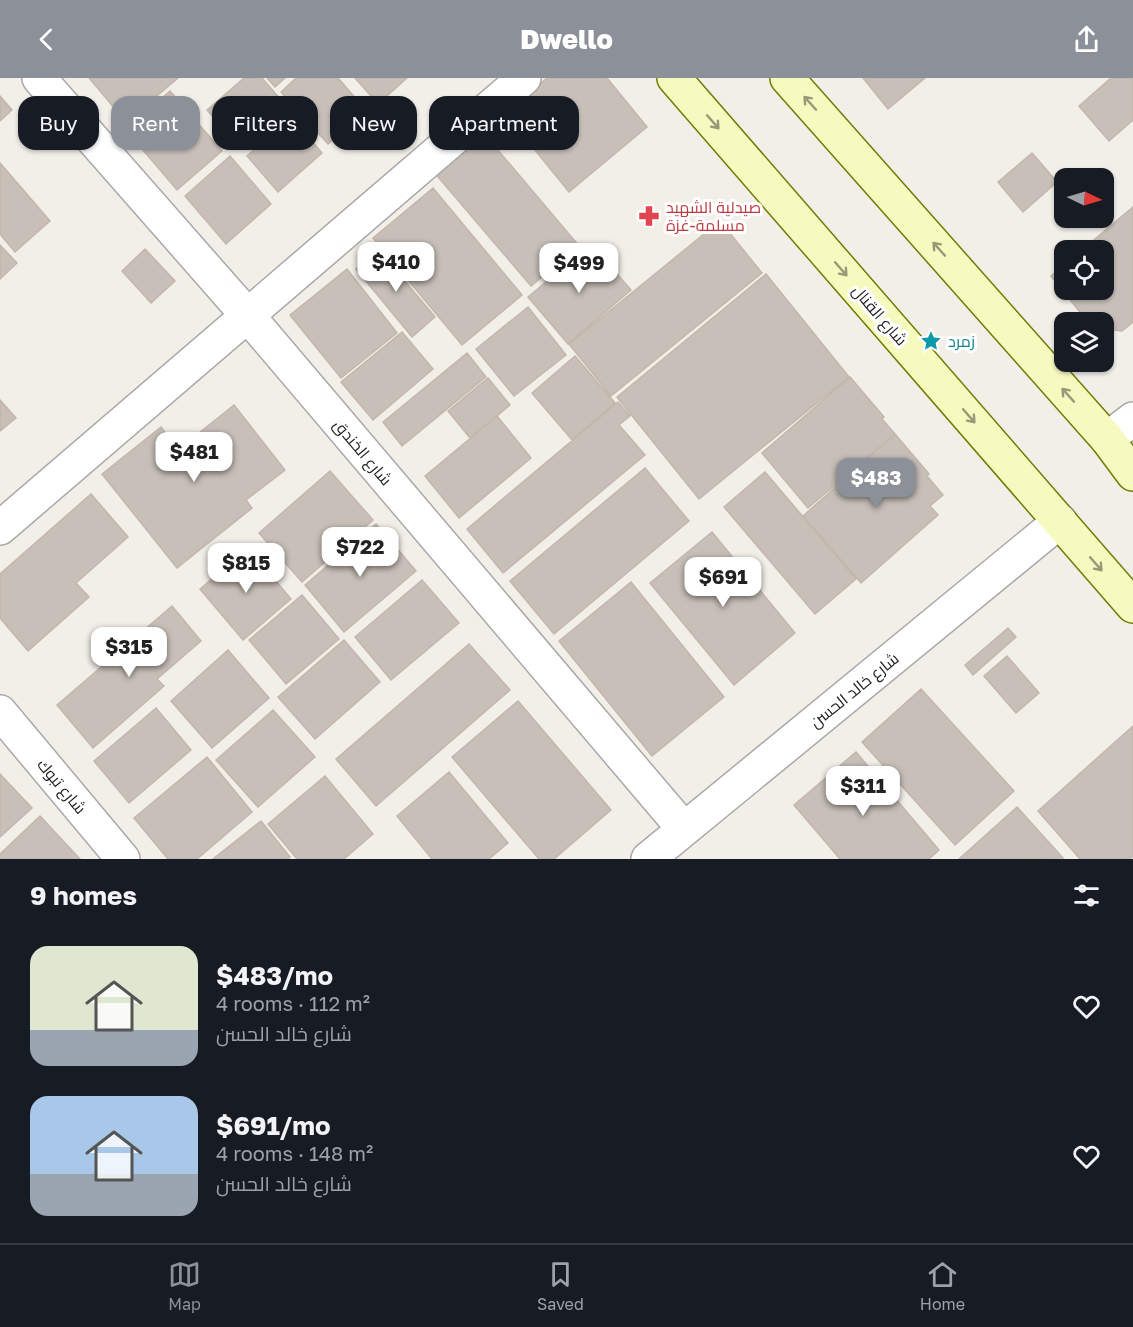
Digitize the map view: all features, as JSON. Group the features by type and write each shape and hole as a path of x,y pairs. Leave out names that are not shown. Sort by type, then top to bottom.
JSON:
{"main road":[{"name":"شارع القنال","path":"674,78 1133,606"},
{"path":"787,78 1107,439 1133,474"}],"street":[{"name":"شارع الخندق","path":"39,78 249,316 684,829"},
{"path":"0,528 524,78"},
{"path":"1107,439 1133,418"},
{"name":"شارع خالد الحسن","path":"648,859 1060,521"},
{"name":"شارع تبوك","path":"0,712 123,859"}],"building":[{"path":"89,78 178,78 157,96 111,96 111,104"},
{"path":"244,78 262,78 278,96 223,96"},
{"path":"267,78 285,78 275,87"},
{"path":"296,78 338,78 354,96 330,96 330,142 328,144 318,133 318,96 285,96 281,92"},
{"path":"355,78 407,78 387,96 371,96"},
{"path":"547,78 607,78 647,127 569,192 535,150 579,150 579,96 525,96"},
{"path":"863,78 925,78 888,109"},
{"path":"1111,78 1133,78 1133,120 1109,141 1079,106"},
{"path":"170,91 174,96 164,96"},
{"path":"0,96 12,110 0,121"},
{"path":"212,106 212,116 207,110"},
{"path":"200,126 212,139 212,150 222,151 177,190 143,150 200,150"},
{"path":"318,148 322,153 278,192 247,156 254,150"},
{"path":"458,150 498,150 579,246 531,286 433,171"},
{"path":"1032,153 1054,179 1054,185 1023,212 998,182"},
{"path":"230,156 271,204 226,244 185,196"},
{"path":"0,163 50,221 15,252 0,234"},
{"path":"433,188 522,295 462,345 373,238"},
{"path":"1133,207 1133,322 1122,331 1114,330 1114,312 1080,312 1070,300 1114,300 1114,240 1094,240 1108,228 1114,228 1114,223"},
{"path":"720,221 762,273 611,396 569,344"},
{"path":"591,244 631,290 568,344 528,297"},
{"path":"0,245 17,263 0,279"},
{"path":"145,249 175,281 151,303 122,271"},
{"path":"379,250 435,317 412,337 356,269"},
{"path":"347,269 397,333 341,378 290,315"},
{"path":"766,274 849,377 699,499 617,397"},
{"path":"528,307 566,355 514,396 476,349"},
{"path":"402,332 433,369 373,420 341,382"},
{"path":"467,353 486,377 402,446 383,422"},
{"path":"575,356 615,403 572,440 532,393"},
{"path":"850,377 884,417 882,419 895,434 808,508 762,453"},
{"path":"488,378 510,405 470,438 448,411"},
{"path":"0,400 16,418 0,431"},
{"path":"618,402 630,416 619,425 645,455 503,573 467,529"},
{"path":"234,405 285,470 246,500 252,508 177,568 102,474 161,427 179,449"},
{"path":"497,416 531,458 459,518 425,476"},
{"path":"895,434 929,474 927,476 943,495 930,506 938,515 861,583 803,516"},
{"path":"645,468 689,521 554,634 510,581"},
{"path":"330,471 373,520 302,582 259,533"},
{"path":"765,472 856,579 815,614 724,507"},
{"path":"91,494 128,537 76,583 89,597 28,651 0,618 0,574"},
{"path":"376,524 416,571 344,632 305,585"},
{"path":"712,532 795,633 734,685 650,583"},
{"path":"248,548 291,599 243,640 200,589"},
{"path":"422,580 459,623 391,680 355,637"},
{"path":"631,582 724,697 652,756 559,641"},
{"path":"302,595 339,639 286,684 249,640"},
{"path":"172,606 201,641 157,679 164,686 93,748 57,705"},
{"path":"1008,628 1016,637 973,675 965,665"},
{"path":"344,640 380,682 315,739 278,697"},
{"path":"469,644 510,690 376,806 336,759"},
{"path":"228,650 269,698 212,748 171,701"},
{"path":"1007,656 1039,693 1016,713 984,676"},
{"path":"921,689 1014,791 955,845 862,742"},
{"path":"518,701 611,810 554,859 539,859 452,757"},
{"path":"156,708 191,750 129,803 94,761"},
{"path":"273,710 315,757 258,807 216,760"},
{"path":"1133,726 1133,856 1130,859 1080,859 1038,811"},
{"path":"856,752 939,850 929,859 840,859 794,805"},
{"path":"207,757 252,812 197,859 168,859 134,818"},
{"path":"449,772 508,843 489,859 432,859 397,816"},
{"path":"0,774 32,808 0,837"},
{"path":"325,776 373,834 344,859 297,859 268,824"},
{"path":"1017,807 1063,858 959,859"},
{"path":"40,816 80,859 0,859 0,854"},
{"path":"261,821 290,857 288,859 213,859"}],"place":[{"name":"صيدلية الشهيد مسلمة-غزة","path":"649,216"},
{"name":"زمرد","path":"931,341"}]}
